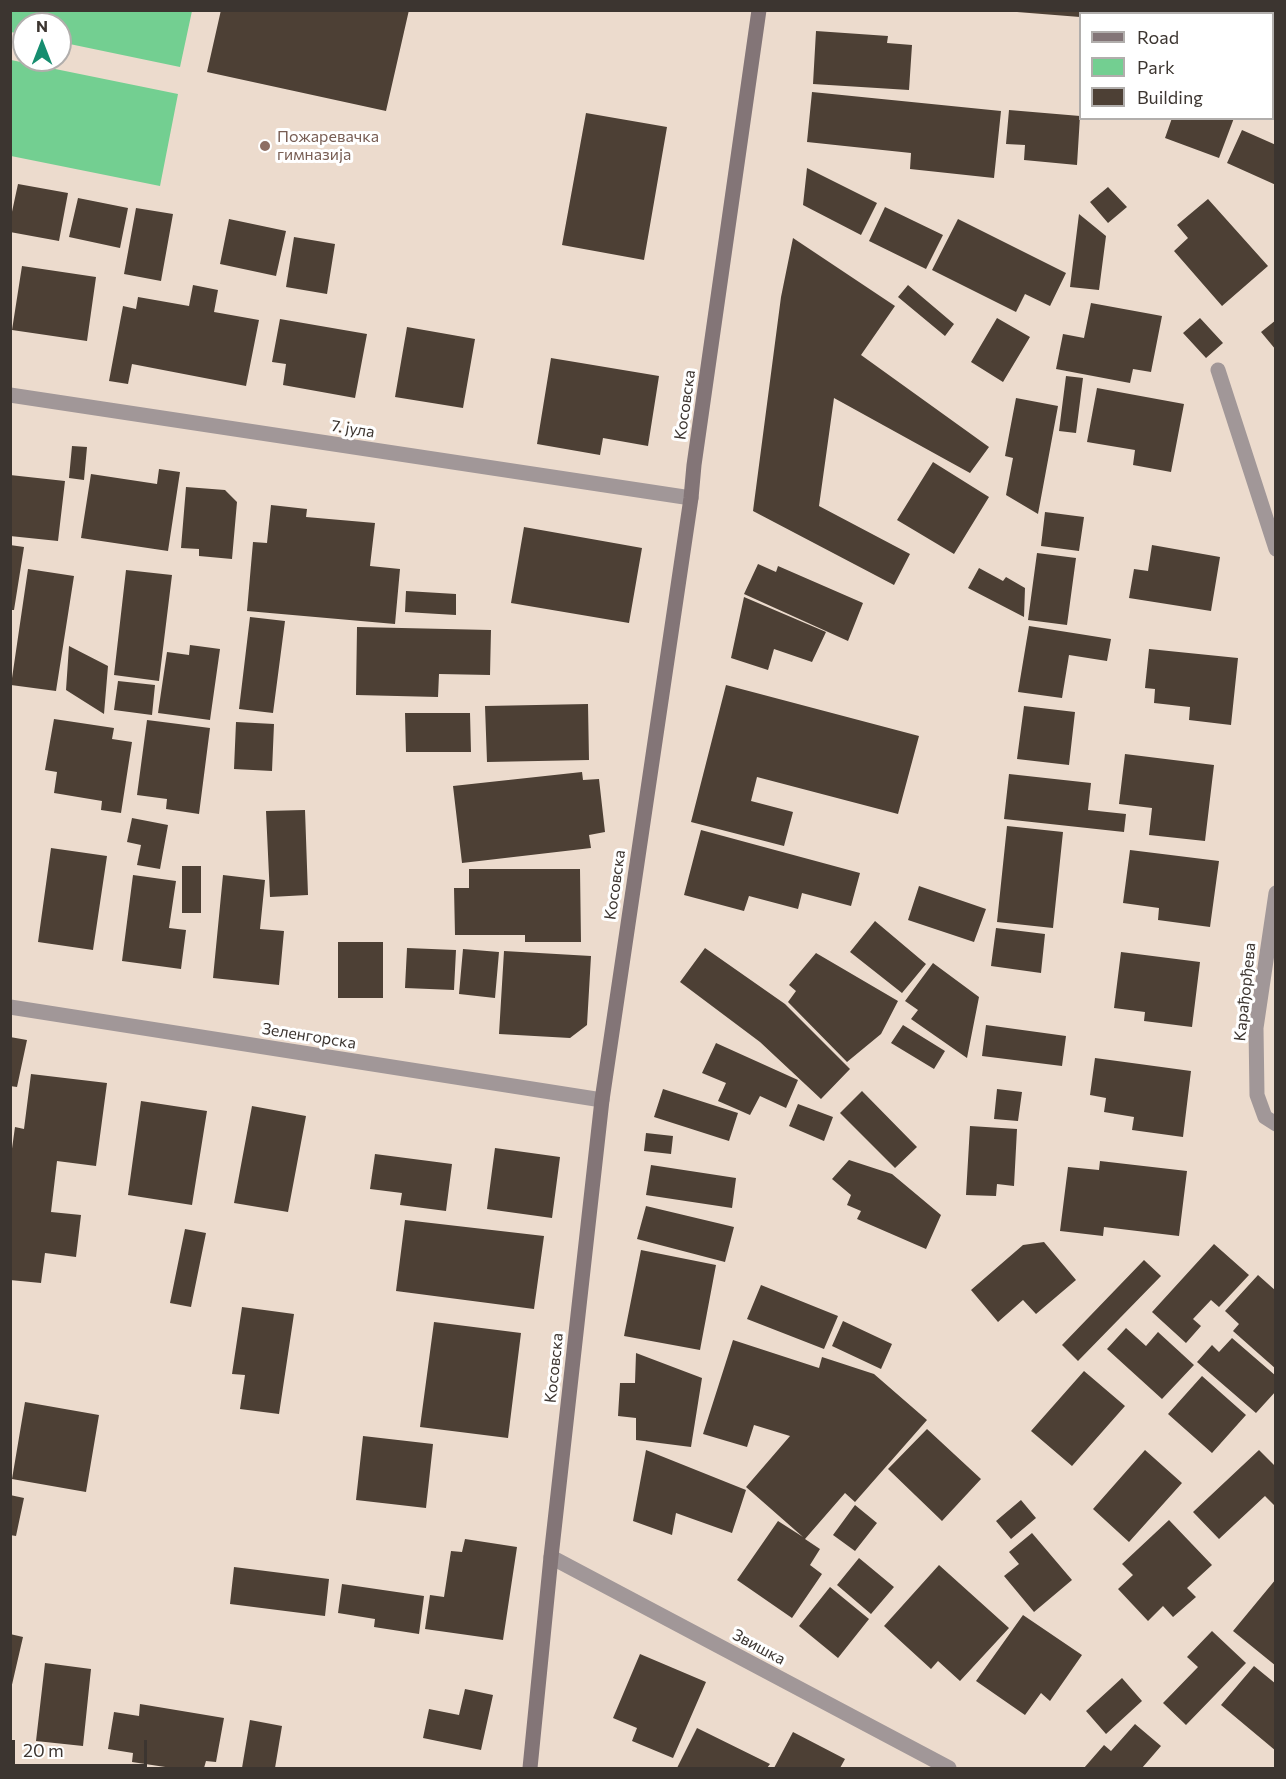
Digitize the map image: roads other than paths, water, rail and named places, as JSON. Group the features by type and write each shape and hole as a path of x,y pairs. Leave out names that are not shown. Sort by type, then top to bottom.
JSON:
{"main road":[{"name":"Косовска","path":"530,1768 602,1100 691,498 759,10"}],"street":[{"path":"1218,370 1275,549"},
{"name":"7. јула","path":"10,394 691,498"},
{"name":"Карађорђева","path":"1275,893 1256,1028 1257,1095 1265,1117 1275,1124"},
{"name":"Зеленгорска","path":"10,1007 602,1100"},
{"name":"Звишка","path":"551,1557 949,1768"}],"place":[{"name":"Пожаревачка гимназија","path":"265,146"}]}
